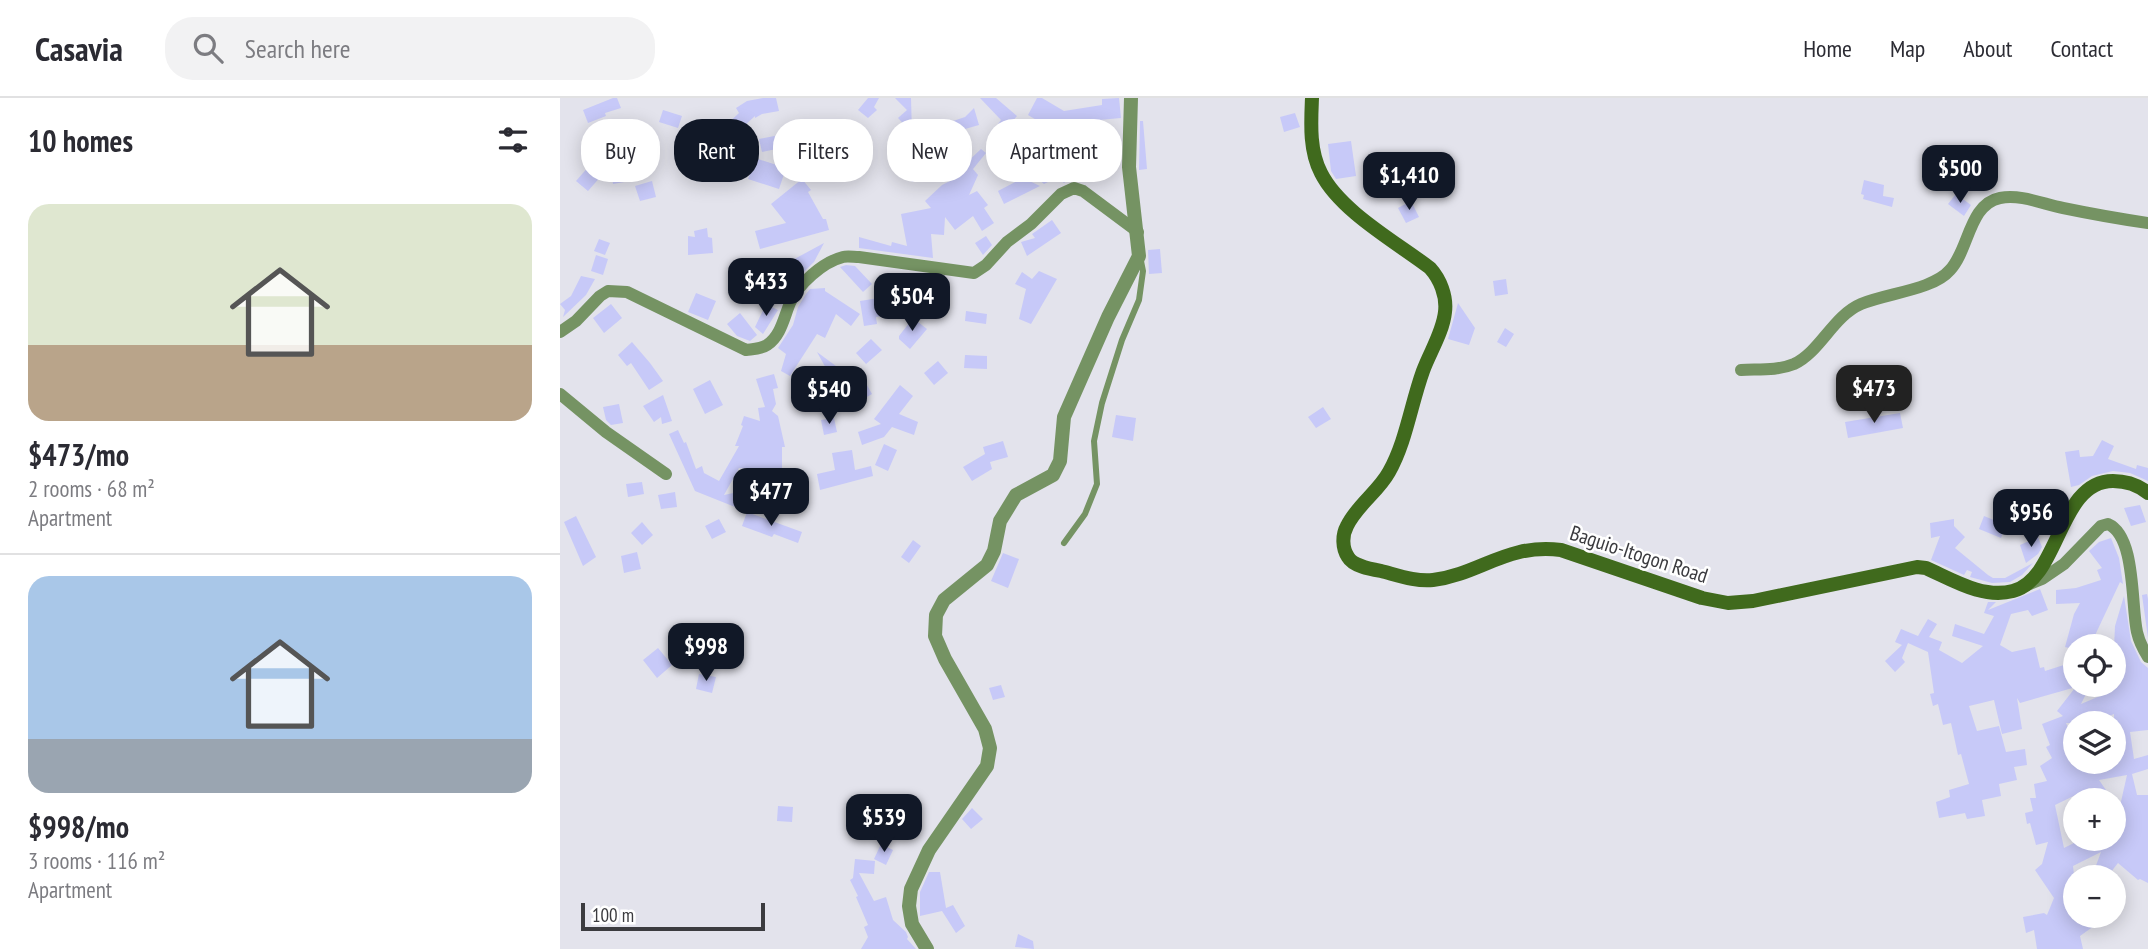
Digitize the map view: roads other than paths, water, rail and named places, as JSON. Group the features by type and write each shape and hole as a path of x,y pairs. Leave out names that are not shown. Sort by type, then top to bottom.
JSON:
{"main road":[{"name":"Baguio-Itogon Road","path":"1312,98 1311,136 1316,160 1329,186 1351,209 1430,268 1439,279 1445,303 1445,312 1423,369 1396,459 1381,485 1356,513 1344,534 1345,550 1353,563 1387,573 1431,580 1447,577 1514,552 1547,548 1561,550 1702,598 1728,603 1753,601 1917,567 1926,568 1985,592 2004,593 2022,588"},
{"path":"2022,588 2039,570 2079,497 2090,486 2107,481 2120,481 2130,483 2148,493"}],"street":[{"path":"927,949 912,924 909,906 911,889 929,850 986,766 989,748 985,729 935,636 936,615 944,600 987,565 994,551 1000,521 1016,495 1053,475 1060,461 1064,417 1108,317 1139,256 1129,167 1131,98"},
{"path":"560,332 576,321 600,296 616,289 746,350 757,349 766,346 775,337 791,300 801,285 828,264 843,257 859,257 974,272 986,265 1007,242 1031,224 1061,194 1074,188 1083,191 1138,232"},
{"path":"1741,370 1776,369 1796,363 1836,322 1858,305 1886,294 1942,279 1955,266 1981,209 1999,198 2022,198 2060,208 2148,223"},
{"path":"560,394 606,432 666,474"},
{"path":"2022,588 2042,579 2064,564 2101,526 2108,524 2115,527 2123,536 2137,633 2148,657"}],"lane":[{"path":"1064,543 1085,514 1097,484 1094,441 1102,403 1122,340 1139,300 1143,271 1139,256"}]}
